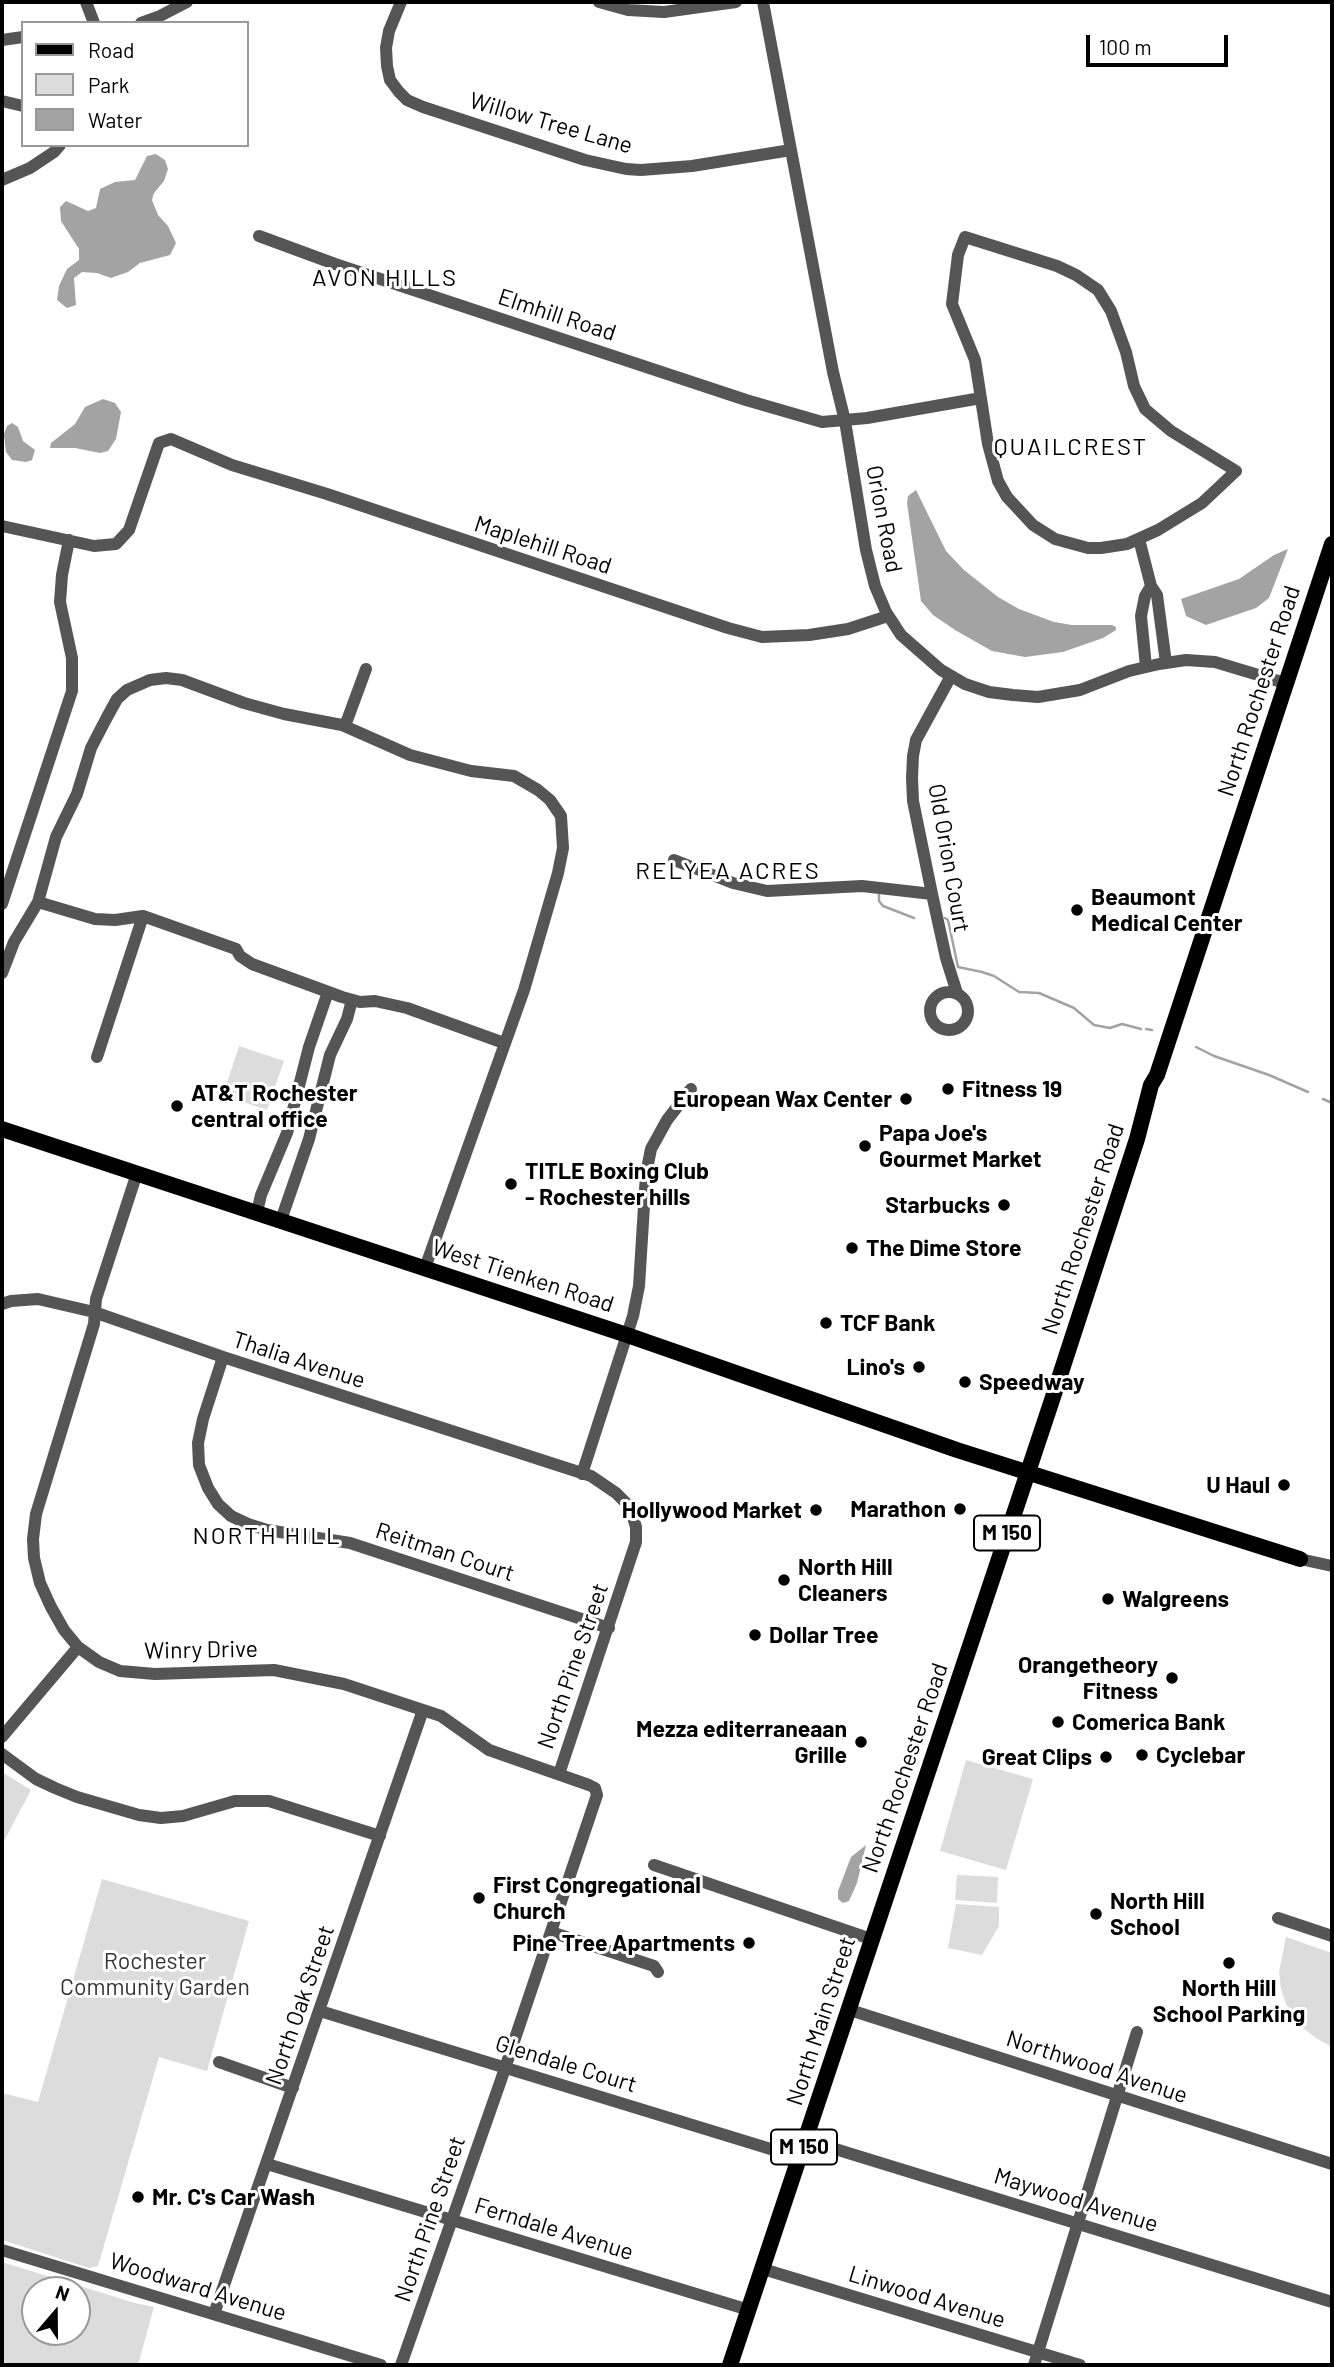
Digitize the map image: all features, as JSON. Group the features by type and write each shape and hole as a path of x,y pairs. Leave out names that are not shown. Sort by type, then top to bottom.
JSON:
{"main road":[{"name":"North Rochester Road","path":"873,1934 1137,1139 1151,1085 1157,1075 1332,544"},
{"name":"West Tienken Road","path":"2,1129 628,1335 957,1450 1300,1559"},
{"name":"North Main Street","path":"730,2365 873,1934"}],"street":[{"path":"86,2 93,21"},
{"path":"147,21 187,2"},
{"name":"Willow Tree Lane","path":"401,2 389,32 387,66 390,80 399,92 407,100 423,107 585,159 626,169 692,166 791,150"},
{"path":"599,2 628,10 664,12 736,2"},
{"name":"Orion Road","path":"763,2 832,372 845,421 866,550 875,586 888,616 901,635 940,670 965,684 989,692 1038,697 1080,690 1146,667 1186,660 1240,667 1285,683"},
{"path":"2,40 21,37"},
{"path":"2,101 21,106"},
{"path":"2,180 30,168 58,147"},
{"name":"Elmhill Road","path":"259,236 347,268 746,400 822,422 845,421 981,398"},
{"path":"965,237 1057,266 1091,285 1111,311 1126,352 1134,386 1145,409 1171,431 1236,471 1202,503 1139,539 1114,547 1088,548 1055,538 1033,525 1007,497 998,481 988,444 981,398 975,360 952,304 958,255 965,237"},
{"name":"Maplehill Road","path":"69,540 94,546 117,544 129,530 159,443 171,439 232,465 340,498 714,624 762,637 809,635 848,629 888,616"},
{"path":"2,526 69,540 60,602 72,658 72,691 2,904"},
{"path":"1139,539 1151,586 1157,595 1166,663"},
{"path":"1146,667 1141,616 1145,596 1151,586"},
{"path":"345,726 366,669"},
{"name":"Old Orion Court","path":"951,676 922,727 913,756 914,802 932,894 957,993"},
{"path":"2,973 14,942 38,902 56,837 77,794 92,748 117,699 127,690 150,680 183,680 257,707 345,726 380,743 436,762 471,771 514,776 538,790 550,800 561,816 563,848 558,873 524,990 425,1268"},
{"path":"674,860 733,883 767,891 862,886 932,894"},
{"path":"38,902 94,919 115,920 142,916 236,948 240,956 252,964 328,992 360,1002 375,1001 407,1008 504,1043"},
{"path":"97,1057 142,916"},
{"path":"943,992 957,993 967,1001 969,1014 963,1025 953,1030 936,1025 930,1014 932,1001 943,992 951,972"},
{"path":"257,1212 261,1195 287,1133 309,1047 328,992"},
{"path":"281,1220 309,1139 330,1055 347,1019 352,1000"},
{"path":"582,1474 628,1335 639,1286 646,1174 651,1149 667,1120 691,1089"},
{"name":"Winry Drive","path":"137,1173 96,1299 94,1324 36,1514 34,1558 40,1583 64,1630 78,1647 99,1662 120,1671 155,1674 252,1669 294,1672 344,1684 441,1716 489,1750 559,1774"},
{"name":"Thalia Avenue","path":"2,1304 38,1299 94,1312 582,1474"},
{"name":"Reitman Court","path":"223,1357 203,1419 198,1443 199,1465 208,1488 231,1516 267,1530 349,1543 609,1628"},
{"name":"North Pine Street","path":"401,2365 597,1795 595,1788 559,1774 633,1553 636,1527 627,1504 604,1483 582,1474"},
{"path":"1300,1559 1332,1566"},
{"path":"2,1737 78,1647"},
{"name":"North Oak Street","path":"214,2314 423,1710"},
{"path":"2,1754 36,1779 55,1788 76,1797 139,1815 161,1818 183,1816 236,1801 269,1801 380,1836"},
{"path":"654,1865 873,1934"},
{"path":"1278,1918 1332,1936"},
{"path":"551,1932 654,1966 658,1972"},
{"name":"Northwood Avenue","path":"849,2010 1332,2164"},
{"name":"Glendale Court","path":"320,2011 800,2158"},
{"path":"1036,2359 1137,2032"},
{"path":"219,2062 293,2088"},
{"name":"Maywood Avenue","path":"806,2140 1332,2302"},
{"name":"Ferndale Avenue","path":"267,2164 749,2310"},
{"name":"Woodward Avenue","path":"2,2250 381,2365"},
{"name":"Linwood Avenue","path":"763,2269 1036,2359 1080,2365"}],"green space":[{"path":"239,1046 284,1061 267,1110 223,1095"},
{"path":"966,1760 1033,1779 1006,1870 940,1851"},
{"path":"2,1772 31,1790 2,1845"},
{"path":"957,1875 998,1877 997,1903 955,1900"},
{"name":"Rochester Community Garden","path":"102,1879 249,1921 207,2071 159,2057 98,2266 89,2268 2,2240 2,2093 38,2102"},
{"path":"956,1904 999,1907 999,1926 982,1955 948,1948"},
{"path":"1286,1937 1332,1953 1332,2047 1303,2028 1286,2004 1279,1972"},
{"path":"2,2262 47,2276 21,2276 21,2346 91,2346 91,2289 154,2307 138,2365 2,2365"}],"water":[{"path":"156,154 165,160 168,169 152,200 176,243 170,255 140,263 128,272 111,278 82,272 74,278 76,305 67,308 57,300 59,286 67,269 79,260 79,249 61,221 60,207 66,201 88,211 96,208 100,189 115,182 135,180 147,156"},
{"path":"103,399 115,403 121,412 116,439 108,451 100,453 75,448 50,448 51,443 75,424 85,407"},
{"path":"12,423 18,427 23,441 35,450 32,460 12,460 6,452 4,434 7,426"},
{"path":"916,490 946,551 964,570 998,597 1019,609 1054,622 1112,625 1116,630 1103,638 1063,652 1025,657 992,651 933,615 921,601 907,503 908,496"},
{"path":"1288,549 1269,598 1256,608 1206,625 1186,616 1181,599 1239,579 1274,555"},
{"path":"866,1845 857,1883 849,1901 843,1903 838,1899 838,1891 851,1857"}],"waterway":[{"path":"879,895 883,906 914,918"},
{"path":"945,918 948,920 958,967 994,976 1019,992 1039,993 1074,1008 1094,1025 1110,1028 1122,1024 1141,1029"},
{"path":"1146,1029 1152,1030"},
{"path":"1196,1047 1308,1092"},
{"path":"1323,1099 1332,1103"}],"place":[{"name":"Beaumont Medical Center","path":"1077,910"},
{"name":"Fitness 19","path":"948,1089"},
{"name":"European Wax Center","path":"906,1099"},
{"name":"AT&T Rochester central office","path":"177,1106"},
{"name":"Papa Joe's Gourmet Market","path":"865,1146"},
{"name":"TITLE Boxing Club - Rochester hills","path":"511,1184"},
{"name":"Starbucks","path":"1004,1205"},
{"name":"The Dime Store","path":"852,1248"},
{"name":"TCF Bank","path":"826,1323"},
{"name":"Lino's","path":"919,1367"},
{"name":"Speedway","path":"965,1382"},
{"name":"U Haul","path":"1284,1485"},
{"name":"Marathon","path":"960,1509"},
{"name":"Hollywood Market","path":"816,1510"},
{"name":"North Hill Cleaners","path":"784,1580"},
{"name":"Walgreens","path":"1108,1599"},
{"name":"Dollar Tree","path":"755,1635"},
{"name":"Orangetheory Fitness","path":"1172,1678"},
{"name":"Comerica Bank","path":"1058,1722"},
{"name":"Mezza editerraneaan Grille","path":"861,1742"},
{"name":"Cyclebar","path":"1142,1755"},
{"name":"Great Clips","path":"1106,1757"},
{"name":"First Congregational Church","path":"479,1898"},
{"name":"North Hill School","path":"1096,1914"},
{"name":"Pine Tree Apartments","path":"749,1943"},
{"name":"North Hill School Parking","path":"1229,1963"},
{"name":"Mr. C's Car Wash","path":"138,2197"}],"district":[{"name":"AVON HILLS","path":"385,278"},
{"name":"QUAILCREST","path":"1071,447"},
{"name":"RELYEA ACRES","path":"728,871"},
{"name":"NORTH HILL","path":"267,1536"}]}
